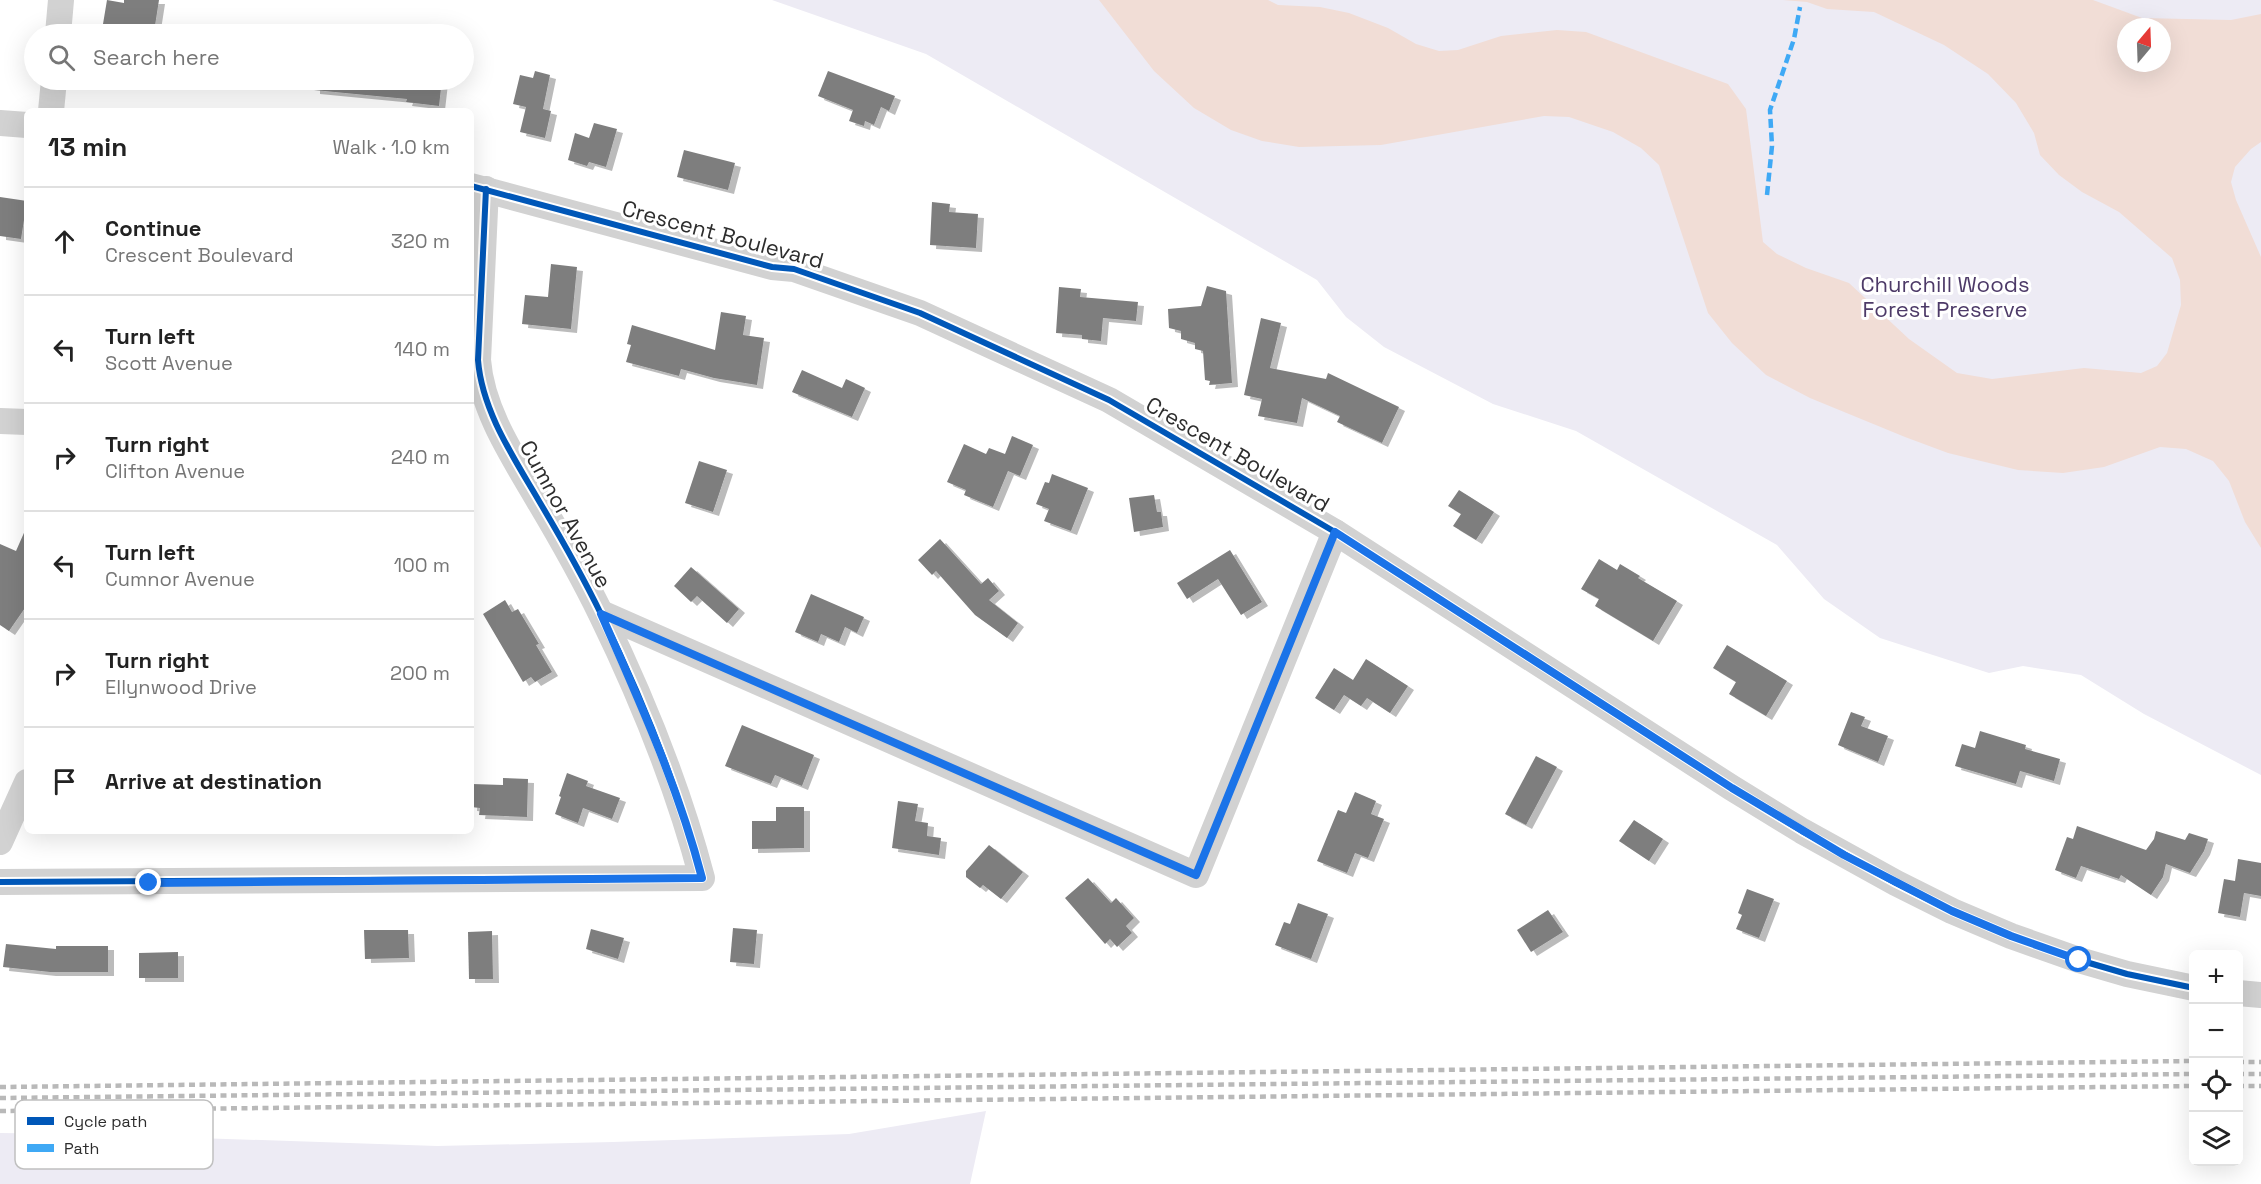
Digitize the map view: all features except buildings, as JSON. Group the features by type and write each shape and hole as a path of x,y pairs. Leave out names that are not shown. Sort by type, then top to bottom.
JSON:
{"street":[{"path":"59,24 61,0"},
{"path":"51,108 53,90"},
{"path":"0,123 24,125"},
{"name":"Crescent Boulevard","path":"479,188 772,267 794,269 920,314 1109,400 1335,532 1732,788 1802,831 1896,883 1982,923 2079,960 2127,974 2189,987"},
{"name":"Cumnor Avenue","path":"0,882 702,878 689,827 661,751 601,614 506,442 482,382 478,360 479,188"},
{"path":"0,421 24,422"},
{"path":"601,614 1196,875 1335,532"},
{"path":"0,842 24,789"},
{"path":"2243,993 2261,995"}],"green space":[{"name":"Churchill Woods Forest Preserve","path":"772,0 2261,0 2261,775 2144,714 2081,675 2023,666 1989,673 1880,638 1824,599 1777,545 1576,431 1493,404 1384,347 1346,317 1317,280 926,54"},
{"path":"986,1111 970,1184 0,1184 0,1133 15,1133 15,1169 213,1169 213,1138 437,1146 849,1134"}],"shaded area":[{"path":"1099,0 1268,0 1278,5 1320,7 1349,13 1388,28 1416,44 1439,51 1458,50 1501,36 1557,30 1586,32 1728,84 1746,109 1763,242 1777,254 1806,268 1849,283 1909,339 1957,373 1992,379 2084,368 2141,373 2157,366 2167,353 2181,305 2180,280 2172,258 2119,212 2082,192 2059,175 2040,155 2034,133 2016,103 1988,74 1944,45 1874,12 1827,9 1807,2 1783,0 2093,0 2142,18 2117,18 2117,72 2171,72 2171,19 2231,20 2261,14 2261,142 2251,149 2235,167 2231,182 2236,200 2261,257 2261,548 2245,522 2229,481 2213,461 2186,449 2160,447 2104,467 2063,473 2018,470 1948,453 1905,437 1810,398 1766,375 1732,343 1708,313 1659,165 1641,148 1613,132 1569,117 1544,116 1381,145 1299,147 1262,141 1231,130 1194,108 1154,71"}],"railway":[{"path":"0,1087 2189,1061"},
{"path":"2243,1062 2261,1062"},
{"path":"0,1098 2189,1074"},
{"path":"2243,1074 2261,1074"},
{"path":"213,1109 2189,1086"},
{"path":"2243,1086 2261,1086"},
{"path":"0,1111 15,1111"}],"marked path":[{"path":"1767,195 1772,146 1770,110 1794,39 1800,7"}],"cycle path":[{"path":"474,187 772,267 794,269 920,313 1109,400 1335,532 1732,788 1802,831 1896,883 1952,911 2011,936 2127,974 2189,987"},
{"path":"0,882 702,878 682,810 631,678 579,571 501,434 486,398 478,360 486,189"}],"route":[{"path":"149,883 702,878 689,827 661,751 601,614 1196,875 1335,532 1802,831 1952,911 2011,936 2079,960"}]}
